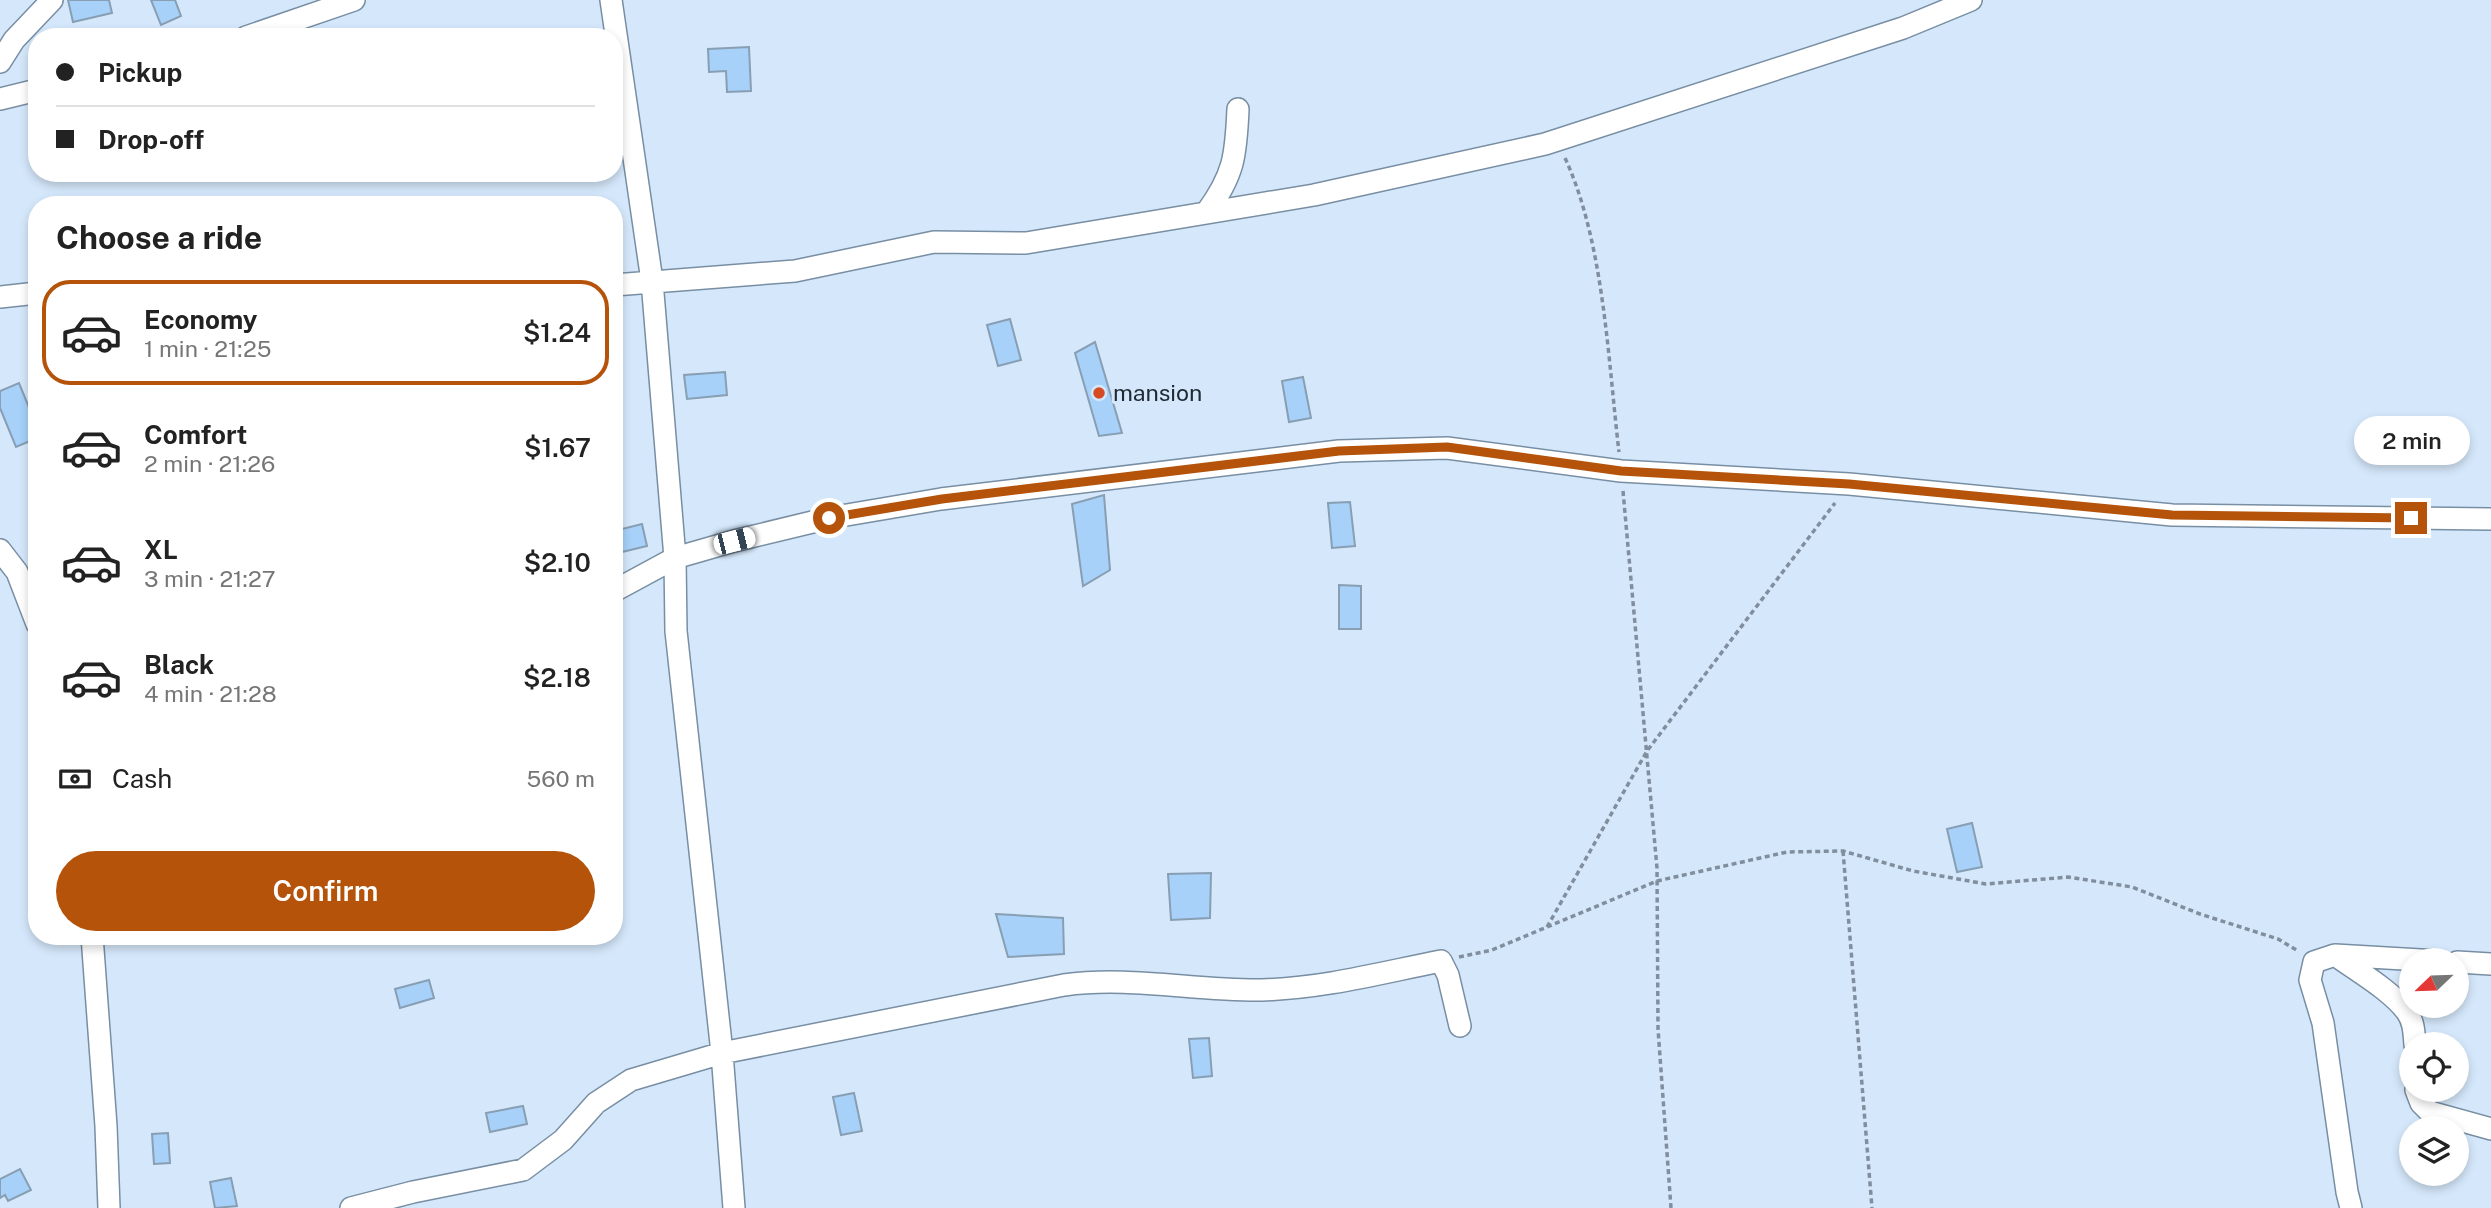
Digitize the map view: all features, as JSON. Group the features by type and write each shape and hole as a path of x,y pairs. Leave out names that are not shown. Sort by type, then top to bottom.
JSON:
{"street":[{"path":"0,62 14,40 52,0"},
{"path":"272,28 354,0"},
{"path":"611,0 615,28"},
{"path":"623,284 795,271 934,242 1026,243 1314,195 1556,141 1903,28 1971,0"},
{"path":"623,82 652,281 676,558 676,631 722,1053 734,1208"},
{"path":"0,99 28,92"},
{"path":"1206,213 1223,190 1234,162 1238,109"},
{"path":"0,297 28,294"},
{"path":"623,586 676,558 829,518 942,499 1339,451 1447,447 1621,471 1849,484 2172,515 2491,519"},
{"path":"0,550 17,572 28,601"},
{"path":"93,945 109,1208"},
{"path":"2336,955 2393,998 2408,1013 2414,1032"},
{"path":"2351,1208 2323,1023 2310,980 2314,962 2336,955 2399,959"},
{"path":"351,1208 413,1192 523,1170 562,1140 596,1102 631,1080 722,1053 1084,982 1282,989 1369,978 1441,961 1448,975 1460,1026"},
{"path":"2469,963 2491,964"},
{"path":"2421,1102 2430,1112 2491,1129"}],"path":[{"path":"1556,141 1575,181 1597,267 1621,471 1657,881 1658,1029 1671,1208"},
{"path":"1547,927 1647,751 1849,484"},
{"path":"1843,851 1872,1208"},
{"path":"1441,961 1492,950 1657,881 1787,852 1843,851 1913,871 1986,884 2068,877 2132,887 2200,914 2278,939 2314,962"}],"building":[{"path":"68,0 109,0 112,13 73,22"},
{"path":"151,0 175,0 181,16 161,25"},
{"path":"749,47 751,91 727,92 726,71 709,72 708,49"},
{"path":"1010,319 1021,360 998,366 987,325"},
{"name":"mansion","path":"1095,342 1122,433 1099,436 1075,353"},
{"path":"725,372 727,395 687,399 684,375"},
{"path":"1303,377 1311,418 1289,422 1282,381"},
{"path":"19,383 28,405 28,442 16,447 0,408 0,391"},
{"path":"1104,495 1110,570 1083,586 1072,504"},
{"path":"1350,502 1355,546 1332,548 1328,503"},
{"path":"642,524 647,546 623,552 623,529"},
{"path":"1339,585 1361,586 1361,629 1339,629"},
{"path":"1972,823 1982,867 1957,872 1947,829"},
{"path":"1211,873 1210,918 1171,920 1168,874"},
{"path":"996,914 1063,918 1064,954 1008,957"},
{"path":"429,980 434,998 400,1008 395,989"},
{"path":"1209,1038 1212,1076 1193,1078 1189,1039"},
{"path":"854,1093 862,1131 841,1135 833,1097"},
{"path":"523,1106 527,1124 490,1132 486,1113"},
{"path":"168,1133 170,1163 154,1164 152,1134"},
{"path":"20,1169 31,1190 8,1201 5,1195 0,1198 0,1179"},
{"path":"231,1178 237,1206 215,1208 210,1182"}],"place":[{"name":"mansion","path":"1099,393"}],"route":[{"path":"829,518 942,499 1339,451 1447,447 1621,471 1849,484 2172,515 2411,518"}]}
